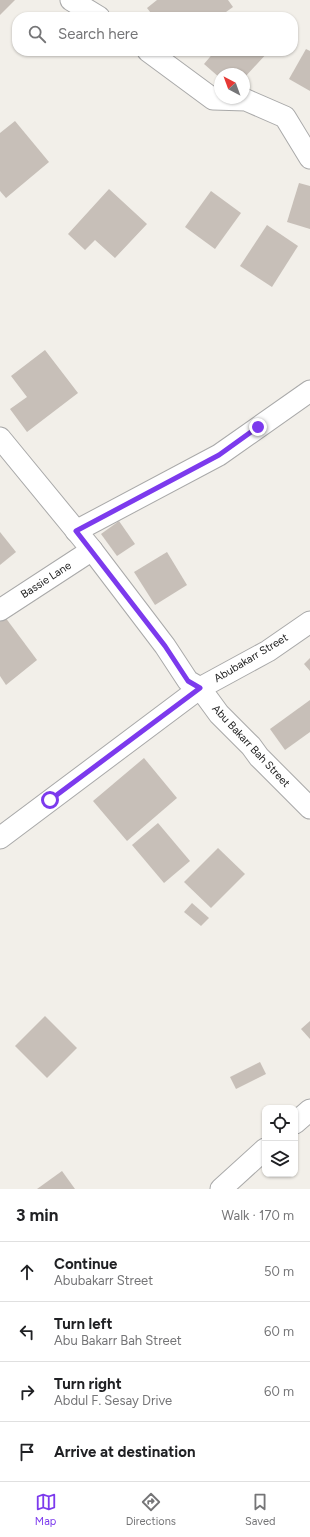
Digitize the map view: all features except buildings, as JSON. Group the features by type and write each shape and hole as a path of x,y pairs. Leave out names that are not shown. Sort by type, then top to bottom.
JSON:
{"street":[{"path":"71,0 91,12"},
{"path":"155,56 213,99 246,100 285,117 310,158"},
{"path":"76,531 219,455 310,391"},
{"name":"Abu Bakarr Bah Street","path":"0,438 92,550 165,646 188,681 200,688 219,714 310,808"},
{"name":"Bassie Lane","path":"0,610 92,550"},
{"name":"Abubakarr Street","path":"0,838 200,688 268,651 310,622"},
{"path":"298,1120 310,1110"},
{"path":"221,1189 262,1152"}],"route":[{"path":"50,800 200,688 188,681 165,646 76,531 219,455 258,427"}]}
